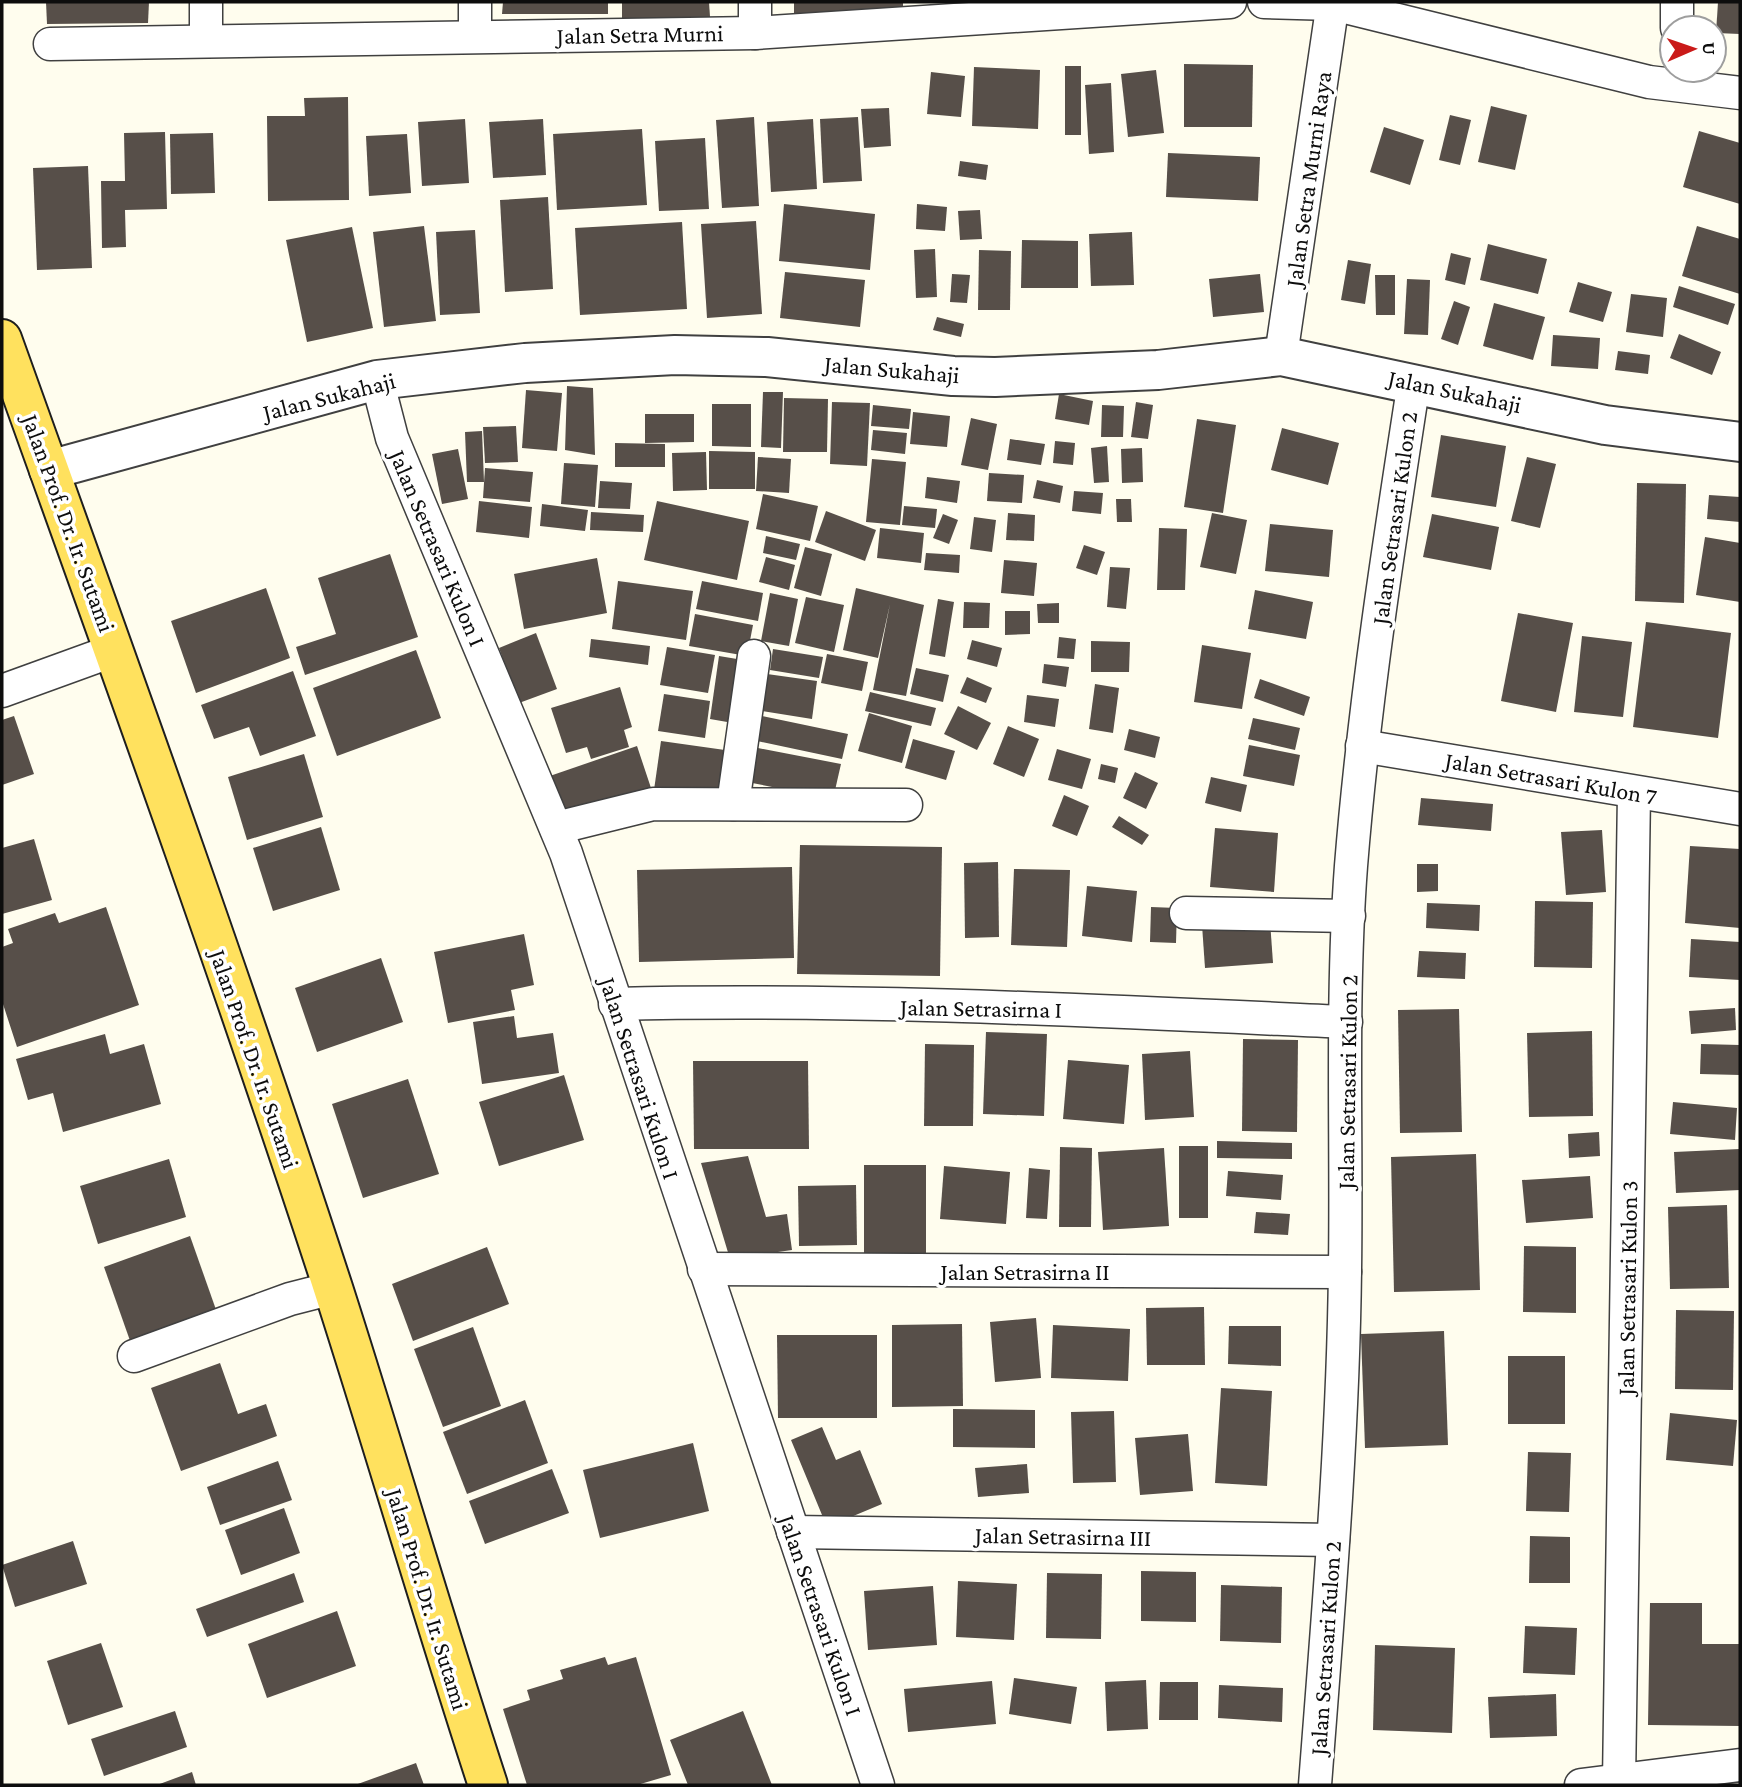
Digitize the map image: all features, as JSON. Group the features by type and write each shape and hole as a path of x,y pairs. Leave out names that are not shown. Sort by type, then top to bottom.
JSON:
{"main road":[{"name":"Jalan Prof. Dr. Ir. Sutami","path":"2,340 115,650 333,1289 428,1601 488,1785"}],"street":[{"path":"206,2 206,39"},
{"path":"475,2 475,36"},
{"path":"755,2 755,33"},
{"name":"Jalan Setra Murni","path":"50,44 206,39 755,33 1045,8 1230,2"},
{"path":"1264,2 1333,3 1658,74"},
{"name":"Jalan Setra Murni Raya","path":"1281,356 1333,3"},
{"path":"1703,84 1740,93"},
{"name":"Jalan Sukahaji","path":"49,470 377,380 525,363 675,355 766,357 953,376 995,377 1158,370 1281,356 1414,382 1605,425 1740,442"},
{"name":"Jalan Setrasari Kulon I","path":"377,380 392,438 556,828 878,1785"},
{"name":"Jalan Setrasari Kulon 2","path":"1315,1785 1333,1540 1345,1272 1349,916 1362,746 1414,382"},
{"path":"2,691 115,650"},
{"path":"733,804 754,656"},
{"name":"Jalan Setrasari Kulon 7","path":"1362,746 1740,809"},
{"name":"Jalan Setrasari Kulon 3","path":"1619,1782 1634,793"},
{"path":"556,828 653,804 906,805"},
{"path":"1186,913 1349,916"},
{"name":"Jalan Setrasirna I","path":"615,1004 707,1002 1067,1009 1346,1022"},
{"name":"Jalan Setrasirna II","path":"704,1269 1345,1272"},
{"path":"134,1356 290,1299 333,1289"},
{"name":"Jalan Setrasirna III","path":"793,1532 1333,1540"},
{"path":"1581,1785 1740,1765"}],"building":[{"path":"46,2 149,2 148,23 47,24"},
{"path":"503,2 608,2 608,14 502,14"},
{"path":"622,2 709,2 710,17 622,19"},
{"path":"794,2 903,2 903,10 794,15"},
{"path":"1718,2 1740,2 1740,34 1728,34 1728,14 1717,14"},
{"path":"1184,64 1253,65 1252,127 1184,127"},
{"path":"1065,66 1081,66 1081,135 1065,135"},
{"path":"974,67 1040,70 1038,129 972,126"},
{"path":"1156,70 1164,133 1128,137 1121,74"},
{"path":"931,72 965,76 961,117 927,114"},
{"path":"1111,83 1114,152 1089,154 1085,85"},
{"path":"348,97 349,200 268,201 267,116 305,116 304,98"},
{"path":"1491,106 1527,115 1515,170 1478,162"},
{"path":"889,108 891,146 864,148 861,109"},
{"path":"1450,115 1471,120 1460,165 1439,160"},
{"path":"754,117 759,206 722,208 716,120"},
{"path":"858,117 862,181 823,183 820,119"},
{"path":"465,119 469,183 422,186 418,122"},
{"path":"543,119 546,175 493,178 489,122"},
{"path":"813,119 817,189 771,192 767,122"},
{"path":"1384,127 1424,140 1410,185 1370,172"},
{"path":"642,129 647,205 557,210 553,134"},
{"path":"1699,131 1740,143 1740,204 1683,187"},
{"path":"165,132 167,209 125,210 126,247 102,248 101,181 125,181 124,133"},
{"path":"213,133 215,193 171,194 170,134"},
{"path":"407,134 411,193 369,196 366,136"},
{"path":"705,138 709,209 659,211 655,141"},
{"path":"1168,153 1260,157 1258,201 1166,197"},
{"path":"960,161 988,165 986,180 958,176"},
{"path":"88,166 92,268 37,270 33,168"},
{"path":"548,197 553,289 505,292 500,200"},
{"path":"784,204 875,214 870,270 779,261"},
{"path":"917,204 947,207 945,231 916,229"},
{"path":"980,210 982,239 960,240 958,211"},
{"path":"756,221 762,314 707,318 701,224"},
{"path":"682,222 687,309 580,315 575,228"},
{"path":"424,226 436,321 384,327 373,232"},
{"path":"1697,226 1740,239 1740,294 1682,276"},
{"path":"352,227 373,328 307,342 286,240"},
{"path":"475,230 480,313 440,315 436,232"},
{"path":"1132,232 1134,285 1091,286 1089,234"},
{"path":"1022,240 1078,241 1078,288 1021,288"},
{"path":"1488,244 1547,259 1538,294 1480,280"},
{"path":"935,249 937,297 916,298 914,250"},
{"path":"979,250 1011,251 1010,310 978,310"},
{"path":"1451,253 1471,258 1465,285 1445,280"},
{"path":"1348,260 1371,264 1365,304 1341,300"},
{"path":"785,272 865,280 860,327 780,318"},
{"path":"952,274 970,275 967,303 950,302"},
{"path":"1260,274 1264,312 1213,317 1209,279"},
{"path":"1375,275 1395,275 1395,315 1376,315"},
{"path":"1407,279 1430,280 1428,335 1404,334"},
{"path":"1578,282 1612,292 1603,322 1569,312"},
{"path":"1679,286 1735,304 1728,325 1673,307"},
{"path":"1631,294 1667,298 1663,337 1626,332"},
{"path":"1454,301 1470,307 1458,345 1441,339"},
{"path":"1494,303 1545,317 1533,360 1483,346"},
{"path":"937,317 964,324 961,337 933,330"},
{"path":"1679,334 1721,352 1712,375 1670,358"},
{"path":"1553,335 1600,338 1598,369 1551,366"},
{"path":"1618,351 1650,355 1648,374 1615,370"},
{"path":"567,386 593,388 595,455 565,450"},
{"path":"526,390 562,393 557,451 522,448"},
{"path":"763,392 783,392 781,448 761,447"},
{"path":"1059,394 1093,401 1089,425 1055,419"},
{"path":"784,398 828,399 827,452 783,452"},
{"path":"832,402 870,403 867,466 830,464"},
{"path":"1136,402 1153,405 1148,439 1131,437"},
{"path":"712,404 751,404 751,447 712,446"},
{"path":"873,405 911,409 909,429 871,426"},
{"path":"1102,405 1124,406 1123,437 1101,437"},
{"path":"913,412 950,416 947,447 910,444"},
{"path":"645,414 694,414 694,442 645,443"},
{"path":"971,418 997,424 988,470 961,465"},
{"path":"1197,419 1236,425 1223,513 1184,507"},
{"path":"516,426 518,462 485,463 483,427"},
{"path":"1282,428 1339,443 1328,485 1271,470"},
{"path":"873,430 907,433 905,454 871,450"},
{"path":"482,431 484,482 467,482 465,432"},
{"path":"1441,435 1506,446 1496,507 1431,497"},
{"path":"1010,439 1045,444 1041,465 1007,460"},
{"path":"1055,441 1075,443 1073,465 1053,463"},
{"path":"615,443 665,444 665,467 615,467"},
{"path":"1107,446 1109,482 1094,483 1091,448"},
{"path":"1142,448 1143,482 1122,483 1121,449"},
{"path":"458,449 468,499 442,504 432,454"},
{"path":"709,451 755,452 755,489 709,489"},
{"path":"706,452 707,490 673,491 672,453"},
{"path":"758,457 791,459 789,493 756,491"},
{"path":"1527,457 1556,464 1540,528 1511,521"},
{"path":"872,459 906,462 900,525 866,522"},
{"path":"564,463 598,465 595,507 561,504"},
{"path":"485,468 533,472 530,502 483,498"},
{"path":"989,473 1024,475 1022,503 987,501"},
{"path":"927,477 960,481 957,503 925,498"},
{"path":"1037,480 1063,486 1060,503 1033,498"},
{"path":"600,481 632,483 630,509 598,508"},
{"path":"1637,483 1686,484 1684,603 1635,601"},
{"path":"1074,491 1103,493 1101,514 1072,511"},
{"path":"763,494 818,506 810,541 756,529"},
{"path":"1709,495 1740,497 1740,522 1707,519"},
{"path":"1116,499 1131,499 1132,522 1117,522"},
{"path":"479,501 532,507 529,538 476,532"},
{"path":"657,501 749,521 737,580 644,560"},
{"path":"542,504 588,510 585,531 540,526"},
{"path":"904,506 937,509 935,528 902,525"},
{"path":"826,511 876,530 865,561 815,542"},
{"path":"591,512 644,515 643,532 590,530"},
{"path":"1008,513 1035,515 1034,541 1006,540"},
{"path":"1212,513 1247,520 1236,574 1200,567"},
{"path":"943,514 958,520 949,544 933,538"},
{"path":"1432,514 1499,527 1491,570 1423,557"},
{"path":"974,517 996,520 992,552 970,549"},
{"path":"1270,524 1333,530 1329,577 1265,571"},
{"path":"880,528 924,533 921,563 877,558"},
{"path":"1159,528 1187,529 1185,590 1157,590"},
{"path":"766,536 800,544 796,560 763,553"},
{"path":"1705,537 1740,543 1740,602 1696,595"},
{"path":"1084,545 1105,552 1097,575 1076,568"},
{"path":"805,547 832,554 821,596 794,588"},
{"path":"926,553 960,555 959,573 924,570"},
{"path":"390,554 418,637 305,675 296,647 336,634 318,578"},
{"path":"766,557 795,565 789,590 759,582"},
{"path":"597,558 607,613 524,629 514,574"},
{"path":"1004,560 1037,563 1034,596 1001,593"},
{"path":"1110,567 1130,568 1126,609 1107,607"},
{"path":"618,581 693,591 686,640 612,629"},
{"path":"702,581 763,593 758,621 696,609"},
{"path":"266,588 290,658 196,693 171,621"},
{"path":"856,588 924,605 906,696 873,690 890,604 878,658 843,650"},
{"path":"1255,590 1313,602 1306,639 1248,629"},
{"path":"770,593 798,599 789,646 761,641"},
{"path":"806,597 844,605 834,652 795,643"},
{"path":"938,599 954,602 945,657 929,654"},
{"path":"964,602 990,603 989,628 963,628"},
{"path":"1059,603 1059,623 1038,623 1037,604"},
{"path":"1005,611 1030,611 1030,634 1005,635"},
{"path":"1518,613 1573,623 1556,712 1501,701"},
{"path":"695,614 753,625 747,656 689,646"},
{"path":"1646,622 1731,633 1718,738 1633,727"},
{"path":"536,633 557,689 519,703 499,648"},
{"path":"1582,636 1632,642 1623,717 1574,712"},
{"path":"1059,637 1076,639 1074,659 1057,658"},
{"path":"591,639 650,646 648,665 589,657"},
{"path":"972,640 1002,648 997,667 967,659"},
{"path":"1091,641 1130,642 1129,672 1091,672"},
{"path":"1202,645 1251,653 1242,709 1194,702"},
{"path":"667,647 715,655 708,693 660,685"},
{"path":"773,649 823,657 819,678 770,670"},
{"path":"416,650 441,718 337,756 313,688"},
{"path":"827,654 868,662 862,691 821,683"},
{"path":"719,656 743,660 733,723 710,719"},
{"path":"1044,664 1069,667 1066,687 1042,683"},
{"path":"916,668 949,675 943,702 910,694"},
{"path":"293,671 316,736 260,756 249,727 214,739 201,705"},
{"path":"767,674 817,681 812,719 762,711"},
{"path":"967,677 992,688 986,703 960,693"},
{"path":"1260,679 1310,697 1304,716 1254,698"},
{"path":"1095,684 1119,688 1113,733 1089,729"},
{"path":"620,687 632,727 624,730 629,747 591,759 587,747 566,753 551,708"},
{"path":"870,692 936,708 931,726 865,711"},
{"path":"664,694 710,701 705,738 658,731"},
{"path":"1027,695 1059,699 1055,727 1024,722"},
{"path":"958,706 991,723 977,750 944,734"},
{"path":"869,713 912,726 902,763 858,751"},
{"path":"14,716 34,774 2,785 2,720"},
{"path":"762,716 848,734 842,759 757,741"},
{"path":"1253,718 1300,728 1295,750 1248,739"},
{"path":"1008,726 1039,739 1024,777 993,764"},
{"path":"1129,729 1160,737 1155,758 1124,750"},
{"path":"913,739 955,751 946,780 905,768"},
{"path":"661,741 732,751 726,800 654,790"},
{"path":"1249,745 1300,755 1294,786 1243,776"},
{"path":"637,746 652,791 559,823 544,778"},
{"path":"753,747 841,764 833,799 747,782"},
{"path":"1057,749 1091,759 1082,789 1048,780"},
{"path":"304,754 323,817 247,840 228,777"},
{"path":"1101,764 1118,768 1115,783 1098,779"},
{"path":"1135,772 1158,783 1146,809 1123,798"},
{"path":"1211,777 1247,785 1241,812 1205,803"},
{"path":"1064,795 1089,806 1077,836 1052,826"},
{"path":"1421,798 1493,804 1491,831 1418,825"},
{"path":"1119,816 1149,835 1142,845 1112,827"},
{"path":"321,827 340,890 273,911 253,848"},
{"path":"1215,828 1278,833 1274,892 1210,887"},
{"path":"1602,830 1606,892 1566,895 1561,832"},
{"path":"34,839 52,900 2,914 2,848"},
{"path":"800,845 942,847 940,976 797,974"},
{"path":"1690,846 1740,849 1740,928 1685,923"},
{"path":"998,862 999,937 965,938 964,863"},
{"path":"1417,864 1438,864 1438,891 1417,892"},
{"path":"792,867 794,958 639,962 637,870"},
{"path":"1014,869 1070,870 1067,947 1011,945"},
{"path":"1087,886 1137,891 1132,942 1082,936"},
{"path":"1535,901 1593,902 1592,968 1534,967"},
{"path":"1427,903 1480,905 1479,931 1426,928"},
{"path":"106,907 139,1005 17,1047 2,1001 2,947 13,943 8,929 55,913 59,923"},
{"path":"1151,907 1177,908 1176,943 1150,942"},
{"path":"1270,921 1273,963 1205,968 1202,925"},
{"path":"524,934 534,985 511,990 515,1010 448,1023 434,952"},
{"path":"1691,939 1740,942 1740,980 1689,977"},
{"path":"1419,951 1466,953 1465,979 1417,977"},
{"path":"381,958 403,1022 317,1052 295,988"},
{"path":"1735,1008 1736,1030 1691,1034 1689,1011"},
{"path":"1459,1009 1462,1132 1400,1133 1398,1010"},
{"path":"514,1016 517,1038 553,1033 559,1073 482,1084 473,1022"},
{"path":"1592,1031 1593,1116 1529,1117 1527,1033"},
{"path":"986,1032 1047,1034 1044,1116 983,1114"},
{"path":"105,1034 110,1054 144,1044 161,1104 63,1132 53,1093 28,1100 16,1059"},
{"path":"1243,1039 1298,1040 1297,1132 1242,1131"},
{"path":"925,1044 974,1045 973,1126 924,1126"},
{"path":"1701,1044 1740,1045 1740,1075 1700,1074"},
{"path":"1190,1051 1194,1117 1145,1120 1142,1054"},
{"path":"1068,1060 1129,1065 1124,1124 1063,1119"},
{"path":"693,1061 808,1061 809,1149 694,1149"},
{"path":"564,1075 584,1140 499,1166 479,1102"},
{"path":"408,1079 439,1174 363,1198 332,1104"},
{"path":"1673,1102 1737,1108 1735,1140 1670,1134"},
{"path":"1599,1132 1600,1156 1569,1158 1568,1134"},
{"path":"1217,1141 1292,1143 1292,1159 1217,1158"},
{"path":"1179,1146 1208,1146 1208,1218 1179,1218"},
{"path":"1060,1147 1092,1148 1091,1227 1059,1227"},
{"path":"1164,1148 1169,1226 1103,1230 1098,1152"},
{"path":"1740,1149 1740,1190 1676,1193 1674,1152"},
{"path":"1476,1154 1480,1290 1394,1292 1391,1157"},
{"path":"748,1156 766,1217 787,1214 792,1250 730,1259 701,1163"},
{"path":"169,1159 186,1217 98,1244 80,1186"},
{"path":"864,1165 926,1165 926,1256 864,1257"},
{"path":"944,1166 1010,1172 1006,1224 940,1219"},
{"path":"1029,1168 1050,1170 1047,1219 1026,1218"},
{"path":"1228,1171 1283,1175 1281,1200 1226,1196"},
{"path":"1590,1176 1593,1218 1526,1223 1522,1180"},
{"path":"856,1185 857,1245 799,1246 798,1186"},
{"path":"1727,1205 1729,1288 1670,1289 1668,1207"},
{"path":"1256,1212 1290,1214 1288,1235 1254,1233"},
{"path":"190,1236 220,1321 134,1352 104,1267"},
{"path":"1524,1246 1576,1247 1576,1313 1523,1312"},
{"path":"487,1247 509,1304 413,1341 392,1284"},
{"path":"1204,1307 1205,1365 1147,1365 1146,1308"},
{"path":"1676,1310 1734,1311 1733,1390 1675,1389"},
{"path":"1036,1318 1041,1378 995,1382 990,1322"},
{"path":"962,1324 963,1406 892,1407 892,1325"},
{"path":"1053,1325 1130,1329 1128,1381 1051,1378"},
{"path":"1229,1326 1281,1326 1281,1366 1228,1364"},
{"path":"473,1327 501,1406 443,1427 414,1349"},
{"path":"1444,1331 1448,1445 1365,1448 1361,1334"},
{"path":"777,1335 877,1335 877,1418 778,1418"},
{"path":"1508,1356 1565,1356 1565,1424 1508,1424"},
{"path":"220,1363 238,1414 266,1404 277,1436 181,1471 151,1388"},
{"path":"1221,1388 1272,1391 1267,1486 1215,1483"},
{"path":"525,1400 548,1463 467,1494 443,1432"},
{"path":"953,1409 1035,1410 1035,1448 953,1447"},
{"path":"1114,1411 1116,1482 1073,1483 1071,1412"},
{"path":"1670,1413 1737,1420 1733,1466 1666,1460"},
{"path":"822,1427 836,1460 860,1450 882,1504 827,1527 791,1440"},
{"path":"1188,1434 1193,1491 1140,1495 1135,1438"},
{"path":"693,1443 709,1511 600,1538 583,1470"},
{"path":"1528,1452 1571,1453 1569,1512 1526,1511"},
{"path":"278,1461 292,1500 220,1525 207,1487"},
{"path":"1027,1464 1029,1493 978,1497 975,1468"},
{"path":"552,1469 569,1513 485,1544 469,1501"},
{"path":"284,1508 300,1553 241,1575 225,1530"},
{"path":"1530,1536 1570,1537 1570,1583 1529,1583"},
{"path":"73,1541 87,1584 15,1607 2,1565"},
{"path":"1141,1571 1196,1572 1196,1622 1141,1621"},
{"path":"294,1573 304,1602 207,1637 196,1609"},
{"path":"1047,1573 1102,1574 1101,1639 1046,1638"},
{"path":"958,1581 1017,1584 1014,1640 956,1637"},
{"path":"1221,1585 1282,1587 1281,1643 1220,1641"},
{"path":"933,1586 937,1645 868,1650 864,1591"},
{"path":"1650,1603 1702,1603 1702,1644 1740,1644 1740,1726 1648,1725"},
{"path":"337,1611 356,1666 267,1698 248,1644"},
{"path":"1525,1626 1577,1628 1575,1675 1523,1673"},
{"path":"101,1643 123,1707 68,1725 47,1661"},
{"path":"1375,1645 1455,1648 1452,1733 1373,1730"},
{"path":"605,1657 608,1665 636,1657 671,1775 637,1785 527,1785 503,1709 530,1700 527,1690 563,1679 560,1670"},
{"path":"1014,1678 1077,1687 1071,1724 1009,1714"},
{"path":"1146,1680 1148,1729 1107,1731 1105,1682"},
{"path":"992,1681 996,1724 908,1732 904,1689"},
{"path":"1160,1682 1198,1682 1198,1720 1159,1720"},
{"path":"1219,1685 1283,1688 1282,1722 1218,1718"},
{"path":"1556,1694 1557,1736 1490,1738 1488,1697"},
{"path":"175,1711 187,1747 104,1776 91,1739"},
{"path":"743,1711 772,1785 688,1785 670,1740"},
{"path":"416,1763 424,1785 355,1785"},
{"path":"192,1772 196,1785 157,1785"}]}
